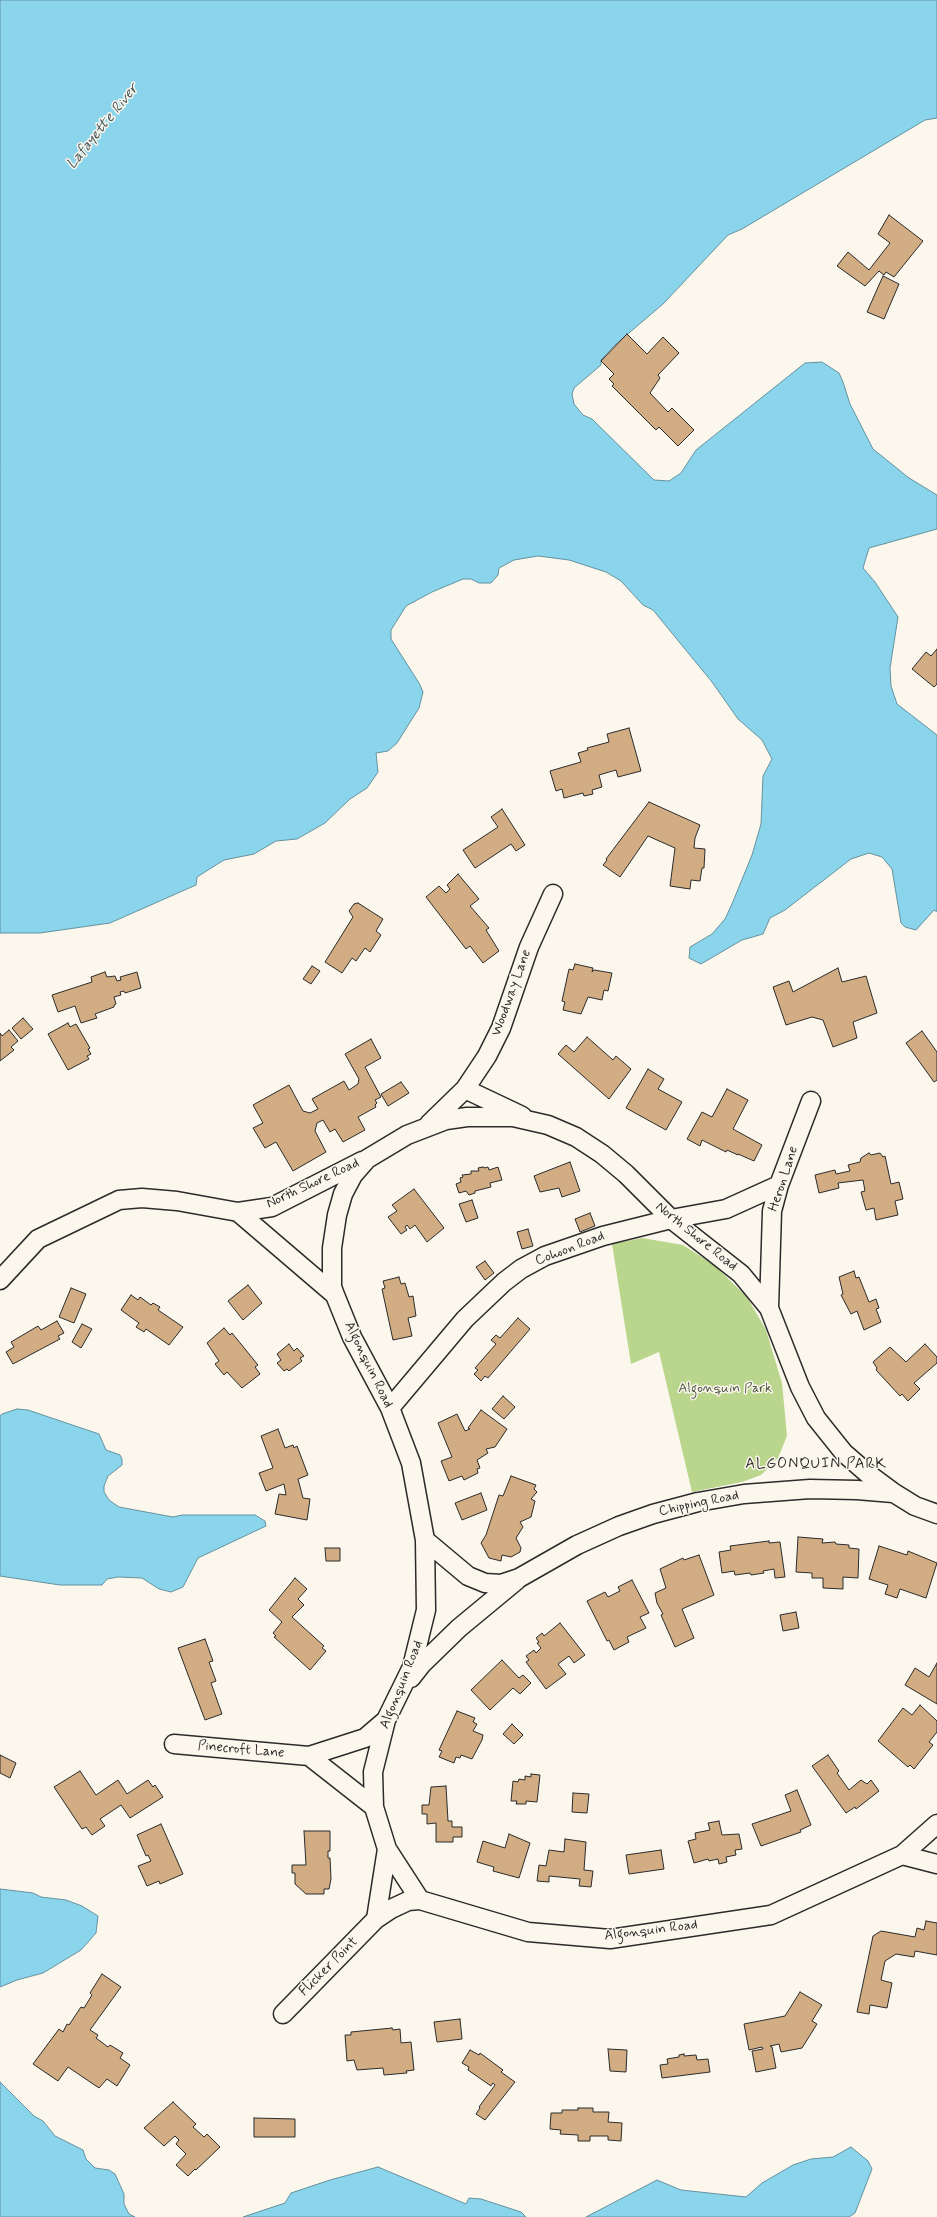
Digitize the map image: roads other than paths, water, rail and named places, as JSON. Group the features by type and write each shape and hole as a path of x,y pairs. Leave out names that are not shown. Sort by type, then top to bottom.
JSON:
{"street":[{"name":"Woodway Lane","path":"426,1126 465,1089 487,1056 500,1028 529,947 553,894"},
{"path":"465,1089 529,1120"},
{"name":"Heron Lane","path":"769,1308 772,1211 811,1101"},
{"name":"North Shore Road","path":"0,1280 38,1239 119,1200 142,1198 177,1201 238,1212 272,1207 367,1159 407,1135 426,1126 446,1120 467,1117 513,1118 529,1120 548,1125 576,1138 602,1154 626,1174 671,1219 741,1274 769,1308 800,1387 816,1418 844,1453 867,1473 894,1493 915,1506 937,1514"},
{"name":"North Shore Road","path":"335,1295 332,1287 332,1248 336,1215 343,1194 353,1175 367,1159"},
{"name":"Cohoon Road","path":"390,1408 465,1319 504,1282 521,1269 545,1256 603,1236 671,1219 726,1208 780,1185"},
{"name":"Algonquin Road","path":"238,1212 335,1295 352,1336 390,1408 411,1463 425,1540 426,1610 419,1642 402,1690 386,1720 373,1772 374,1807 387,1849 420,1900 528,1932 610,1939 771,1915 902,1855 937,1824"},
{"name":"Chipping Road","path":"402,1690 422,1664 459,1628 519,1578 577,1545 619,1526 653,1514 698,1502 744,1494 810,1489 857,1490 894,1493"},
{"name":"Chipping Road","path":"425,1540 468,1576 485,1583 500,1584 519,1578"},
{"name":"Pinecroft Lane","path":"174,1744 309,1756 365,1738 386,1720"},
{"path":"309,1756 374,1807"},
{"path":"376,1919 387,1849"},
{"path":"902,1855 937,1864"},
{"name":"Flicker Point","path":"282,2014 376,1919 408,1901 420,1900"}],"water":[{"name":"Lafayette River","path":"0,0 937,0 937,118 925,120 742,229 728,235 663,304 616,344 601,360 601,365 574,388 572,394 574,404 583,415 592,419 654,480 669,481 681,473 696,450 805,363 822,362 839,373 850,404 873,449 909,478 937,495 937,529 869,548 863,568 875,582 898,617 890,668 891,686 897,704 937,735 937,912 934,910 916,930 905,927 901,923 892,869 882,857 869,853 851,859 785,910 770,918 763,934 742,940 701,964 689,958 690,947 712,934 725,919 732,904 752,855 761,824 763,776 772,759 762,740 738,719 712,682 653,610 643,605 621,581 606,572 569,560 538,556 514,560 499,568 498,575 491,583 479,583 471,579 463,579 432,592 406,606 391,630 391,639 419,683 423,692 419,708 397,743 388,751 376,753 378,772 367,788 350,799 325,823 297,839 276,841 254,854 224,860 197,877 196,885 110,923 40,933 0,933"},
{"path":"17,1409 28,1410 99,1434 106,1450 120,1455 122,1459 122,1465 108,1476 104,1486 104,1492 109,1500 119,1507 173,1517 182,1515 255,1515 265,1521 266,1526 198,1558 183,1587 171,1592 159,1589 142,1578 118,1577 107,1579 102,1585 60,1585 0,1576 0,1416"},
{"path":"0,1889 33,1893 41,1897 66,1900 82,1906 98,1916 96,1933 81,1950 43,1973 17,1980 0,1987"},
{"path":"0,2082 34,2116 43,2121 55,2136 83,2150 86,2159 95,2168 109,2170 115,2174 124,2194 124,2204 129,2214 135,2217 0,2217"},
{"path":"851,2147 868,2161 872,2169 855,2213 849,2217 586,2217 657,2180 681,2190 746,2197 762,2183 793,2165 811,2159 833,2157"},
{"path":"378,2167 466,2204 469,2198 481,2199 521,2212 526,2217 243,2217 285,2203 291,2193 330,2180"}],"district":[{"name":"ALGONQUIN PARK","path":"816,1465"}],"park label":[{"name":"Algonquin Park","path":"725,1389"}]}
